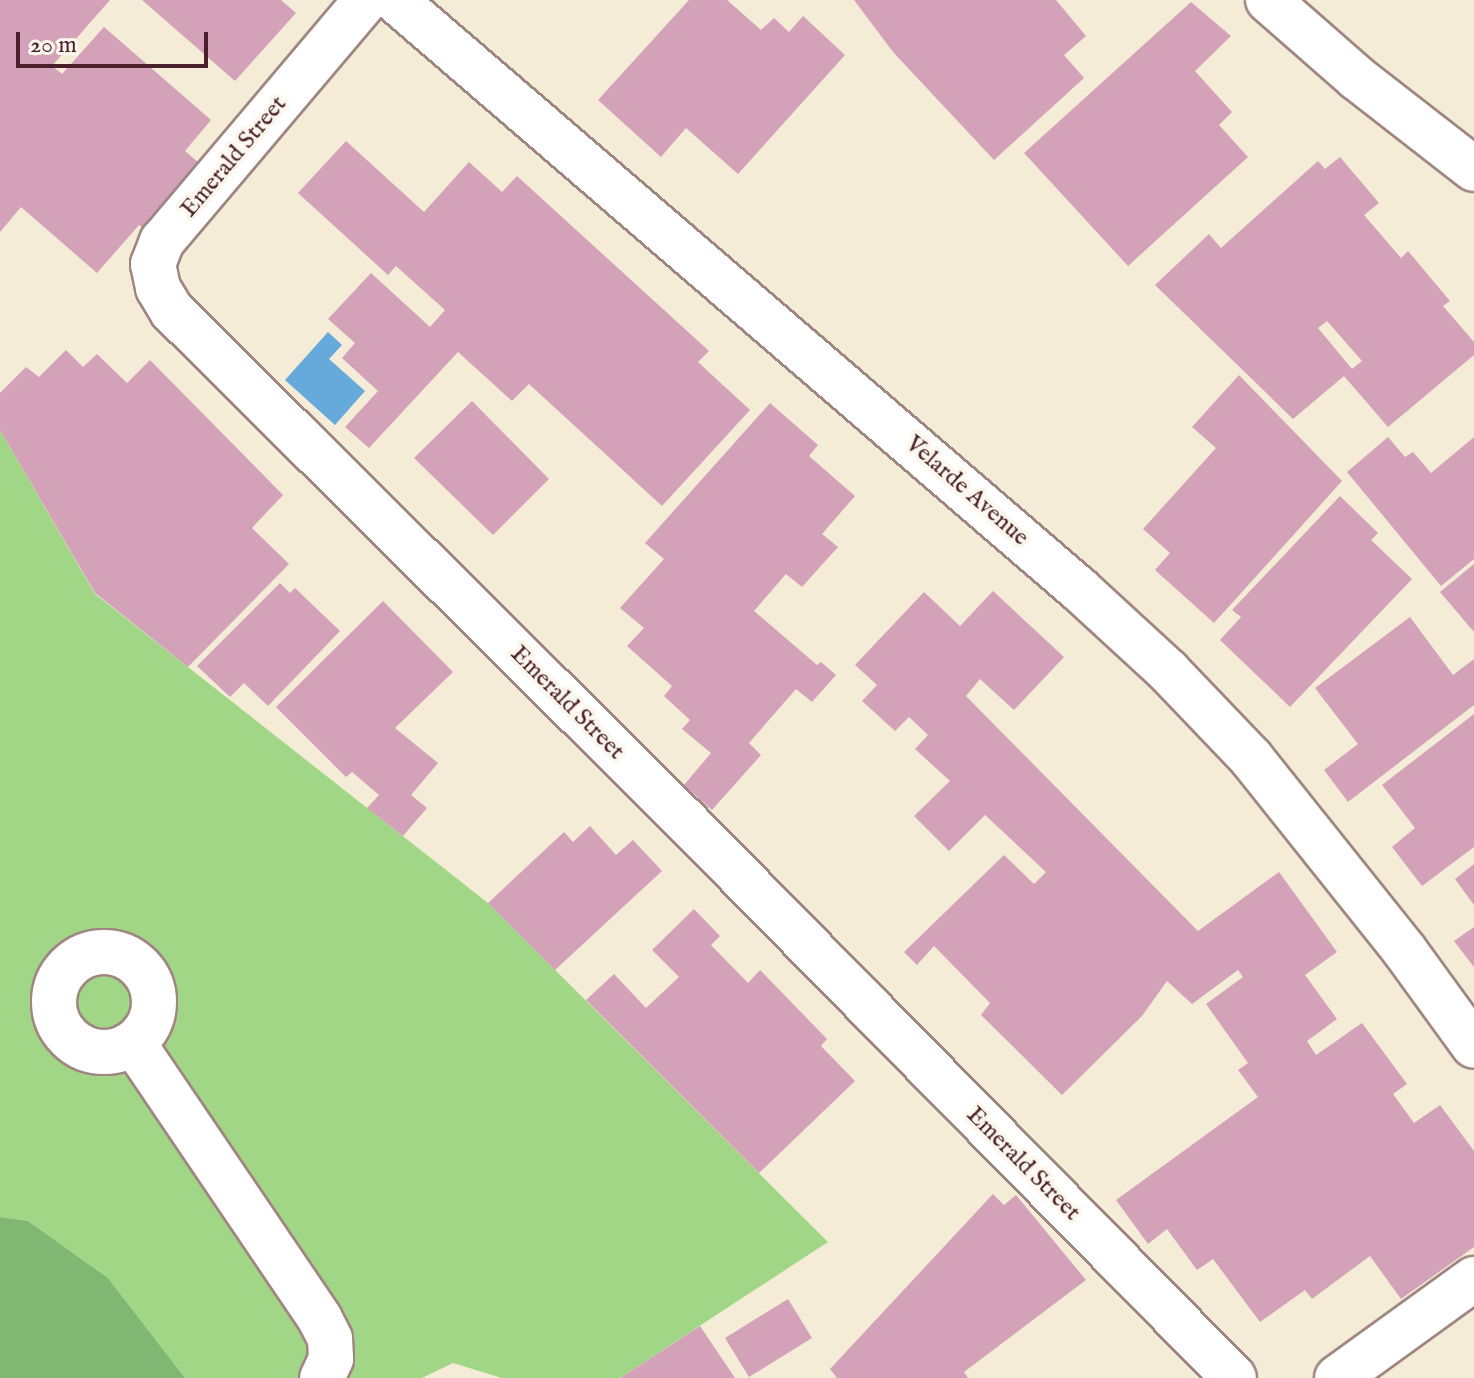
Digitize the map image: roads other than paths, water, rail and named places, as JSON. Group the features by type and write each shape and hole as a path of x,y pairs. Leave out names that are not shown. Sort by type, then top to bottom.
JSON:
{"street":[{"name":"Emerald Street","path":"366,0 162,241 153,264 158,288 172,311 684,819 1234,1378"},
{"name":"Velarde Avenue","path":"395,0 1069,580 1168,671 1251,758 1405,951 1474,1046"},
{"path":"1268,0 1357,78 1474,169"},
{"path":"134,1044 320,1319 330,1339 331,1349 331,1359 322,1378"},
{"path":"1337,1378 1474,1279"}],"water":[{"path":"328,332 342,345 329,359 365,391 335,425 285,380"}]}
